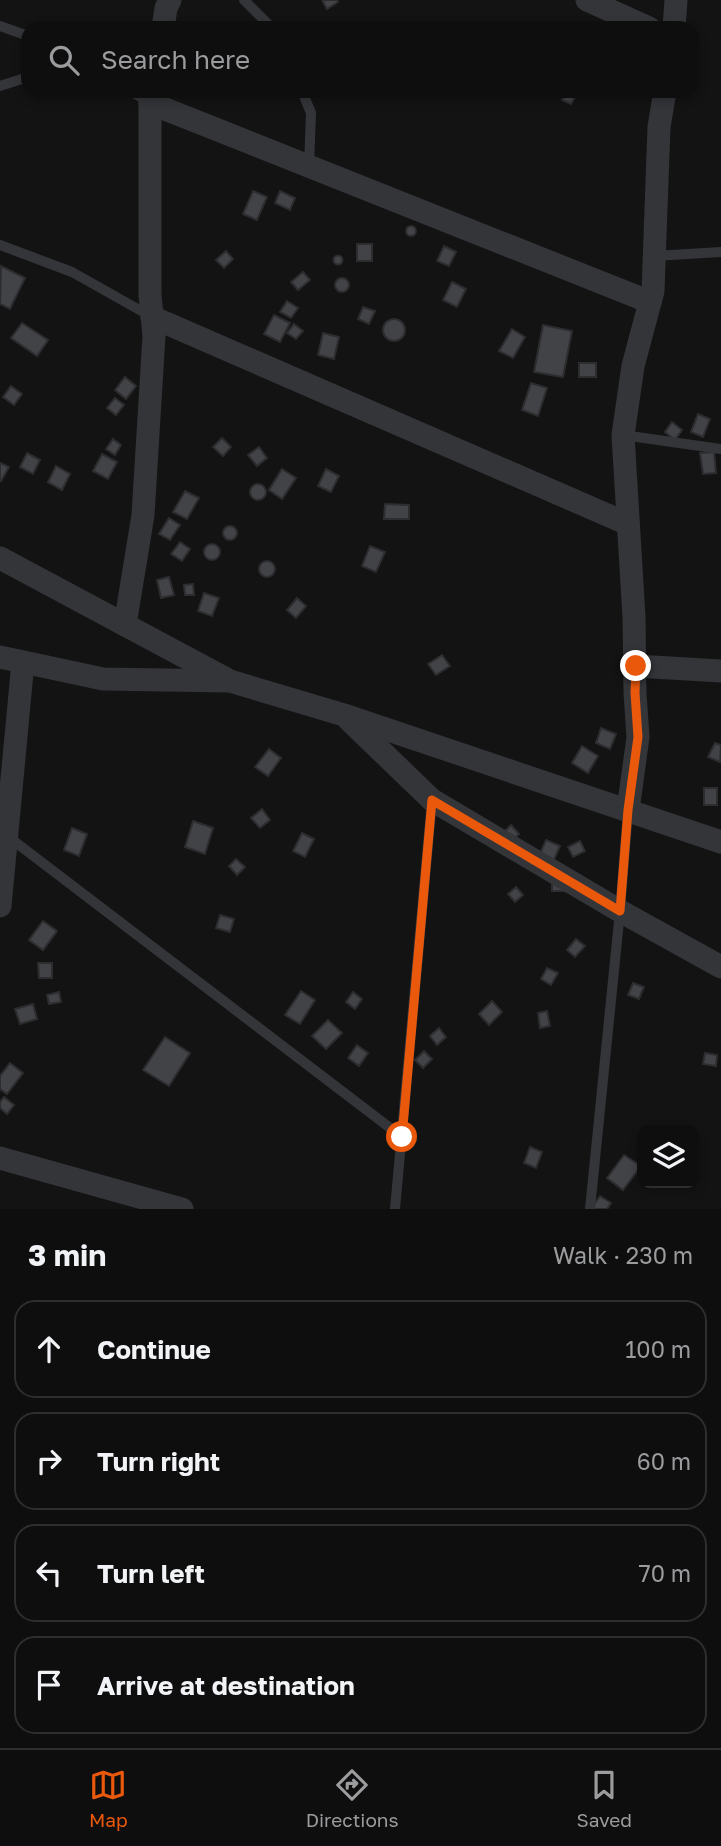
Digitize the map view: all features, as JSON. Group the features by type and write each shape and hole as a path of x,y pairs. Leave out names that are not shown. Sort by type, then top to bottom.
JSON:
{"street":[{"path":"164,21 170,0"},
{"path":"587,0 634,21"},
{"path":"674,21 676,0"},
{"path":"124,625 140,537 146,482 154,336 150,295 150,98"},
{"path":"152,98 309,166 650,302"},
{"path":"628,810 638,737 623,435 633,366 653,291 659,127 664,98"},
{"path":"152,317 628,524"},
{"path":"0,558 230,681 344,716 721,842"},
{"path":"0,657 103,679 230,681"},
{"path":"0,906 4,833 23,662"},
{"path":"636,666 721,671"},
{"path":"344,716 432,800 721,967"},
{"path":"0,1158 182,1209"}],"lane":[{"path":"244,0 265,21"},
{"path":"0,26 21,34"},
{"path":"0,86 21,79"},
{"path":"305,98 311,113 309,166"},
{"path":"0,245 72,272 152,317"},
{"path":"654,256 721,252"},
{"path":"623,435 721,449"},
{"path":"395,1209 432,800"},
{"path":"590,1209 628,810"},
{"path":"4,833 402,1137"}],"building":[{"path":"322,0 337,0 338,2 327,9"},
{"path":"563,98 574,98 571,104 562,100"},
{"path":"253,191 267,197 257,220 243,214"},
{"path":"280,191 295,198 290,210 275,203"},
{"path":"411,226 416,231 411,236 406,231"},
{"path":"357,244 372,244 372,261 357,261"},
{"path":"444,246 456,252 449,266 437,261"},
{"path":"226,251 233,259 224,268 216,260"},
{"path":"338,256 342,260 338,264 334,260"},
{"path":"1,266 25,278 10,309 0,304"},
{"path":"303,272 310,280 298,290 291,282"},
{"path":"339,278 345,278 349,285 345,292 339,292 335,288 335,282"},
{"path":"452,282 466,289 457,307 443,300"},
{"path":"287,301 298,308 291,318 280,312"},
{"path":"363,307 375,311 369,324 358,319"},
{"path":"274,315 290,323 280,342 264,334"},
{"path":"394,319 402,322 405,330 402,338 394,341 386,338 383,330 386,322"},
{"path":"22,323 48,340 37,356 11,338"},
{"path":"294,324 303,331 296,339 287,333"},
{"path":"543,325 572,331 563,377 534,372"},
{"path":"512,329 525,337 513,358 499,351"},
{"path":"323,333 339,337 334,359 318,355"},
{"path":"579,363 596,363 596,377 579,377"},
{"path":"125,377 136,386 126,399 115,390"},
{"path":"531,383 547,388 538,416 522,410"},
{"path":"11,386 22,394 14,405 3,397"},
{"path":"115,398 124,405 116,415 107,408"},
{"path":"698,414 710,419 703,437 691,432"},
{"path":"672,422 682,430 675,440 665,432"},
{"path":"222,438 231,447 223,456 213,447"},
{"path":"113,439 121,445 115,455 106,449"},
{"path":"259,447 267,458 257,466 248,455"},
{"path":"714,452 716,473 703,474 700,453"},
{"path":"27,453 40,460 33,474 20,467"},
{"path":"102,454 117,462 108,479 93,471"},
{"path":"0,463 9,467 1,481 0,480"},
{"path":"56,466 70,474 62,490 48,482"},
{"path":"282,469 296,478 282,499 269,490"},
{"path":"326,469 339,476 331,492 318,486"},
{"path":"258,484 266,492 258,500 250,492"},
{"path":"185,491 199,498 187,519 173,512"},
{"path":"385,504 409,505 409,519 384,519"},
{"path":"169,518 180,525 170,540 159,534"},
{"path":"227,526 233,526 237,533 233,540 227,540 223,536 223,530"},
{"path":"180,542 190,549 182,561 171,554"},
{"path":"212,544 218,546 218,558 212,560 206,558 204,552 206,546"},
{"path":"370,546 385,552 376,572 362,566"},
{"path":"264,561 270,561 275,569 273,575 264,577 259,572 259,566"},
{"path":"169,577 174,595 161,598 157,580"},
{"path":"193,584 194,595 185,595 184,585"},
{"path":"204,593 219,598 212,616 198,611"},
{"path":"297,598 306,606 296,618 287,610"},
{"path":"442,655 450,666 436,675 428,664"},
{"path":"601,728 616,734 610,749 596,743"},
{"path":"715,743 721,745 720,762 708,757"},
{"path":"582,746 598,756 588,773 572,763"},
{"path":"269,749 281,758 268,776 255,767"},
{"path":"704,788 717,788 717,805 704,805"},
{"path":"262,809 270,820 260,828 251,818"},
{"path":"193,821 213,828 205,854 185,847"},
{"path":"511,825 519,834 511,842 503,833"},
{"path":"72,828 87,834 79,856 64,850"},
{"path":"302,833 314,839 305,857 293,851"},
{"path":"546,840 560,846 553,862 539,856"},
{"path":"580,841 585,851 573,857 568,847"},
{"path":"236,859 245,867 237,875 229,866"},
{"path":"552,880 566,891 552,891"},
{"path":"516,887 523,895 515,902 508,894"},
{"path":"220,915 234,919 230,932 216,928"},
{"path":"43,921 57,931 43,950 29,940"},
{"path":"576,939 585,946 575,957 567,950"},
{"path":"38,963 52,963 52,978 39,978"},
{"path":"547,968 558,973 551,985 541,979"},
{"path":"633,983 644,987 639,999 628,995"},
{"path":"301,991 315,1000 300,1024 285,1015"},
{"path":"59,992 61,1002 49,1004 47,995"},
{"path":"353,992 362,999 355,1009 346,1002"},
{"path":"492,1001 502,1012 489,1025 479,1014"},
{"path":"33,1004 37,1019 20,1024 15,1009"},
{"path":"547,1011 550,1026 540,1028 538,1013"},
{"path":"328,1020 342,1033 326,1049 312,1036"},
{"path":"439,1028 446,1037 437,1045 430,1036"},
{"path":"165,1037 190,1053 169,1086 143,1070"},
{"path":"357,1045 368,1053 359,1066 348,1058"},
{"path":"424,1051 432,1059 423,1068 415,1060"},
{"path":"705,1053 717,1055 716,1066 703,1064"},
{"path":"10,1063 23,1073 7,1094 0,1089 0,1076"},
{"path":"4,1097 14,1105 7,1114 0,1108"},
{"path":"530,1147 542,1152 536,1168 524,1163"},
{"path":"624,1155 637,1163 637,1171 623,1190 607,1178"},
{"path":"600,1196 611,1203 607,1209 591,1209"}],"route":[{"path":"402,1137 432,800 620,911 628,810 638,737 636,666"}]}
